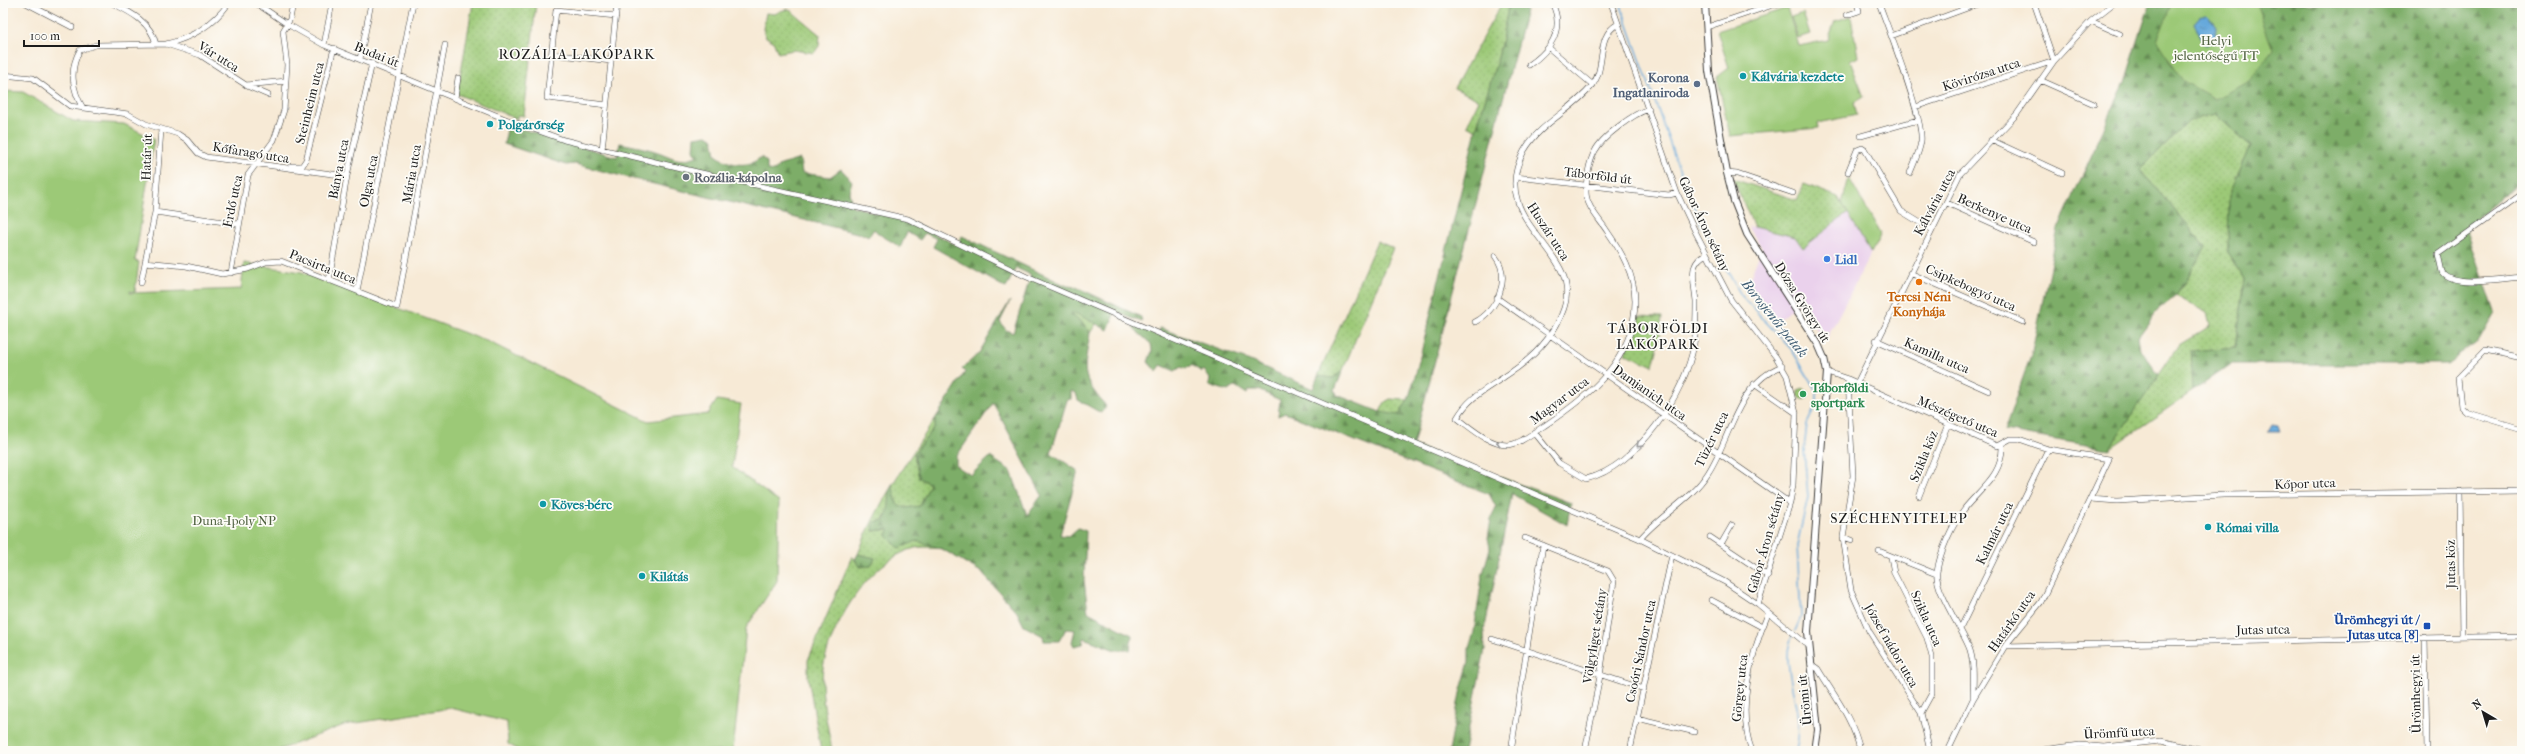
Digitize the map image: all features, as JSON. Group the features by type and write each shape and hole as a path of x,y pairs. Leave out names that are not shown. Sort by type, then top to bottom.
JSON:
{"main road":[{"name":"Dózsa György út","path":"1706,3 1709,71 1726,173 1734,201 1747,234 1818,344 1824,358 1826,372 1809,646"},
{"name":"Ürömi út","path":"1809,646 1818,730 1815,751"}],"street":[{"path":"26,3 72,27"},
{"path":"112,3 140,19 154,36 156,44"},
{"path":"166,44 187,39 210,23 229,3"},
{"name":"Budai út","path":"256,3 287,24 324,44 495,115 564,140 602,150 908,219 1027,277 1640,539 1725,582 1758,604 1789,632 1809,646"},
{"name":"Erdő utca","path":"231,273 247,177 254,165 274,140 284,110 286,81 283,31 290,20 294,3"},
{"path":"324,44 332,3"},
{"path":"360,59 371,3"},
{"name":"Olga utca","path":"357,291 413,3"},
{"path":"602,150 617,3"},
{"path":"1529,65 1549,48 1557,27 1557,17 1552,3"},
{"name":"Gábor Áron sétány","path":"1611,3 1649,109 1677,194 1706,254 1731,300 1782,366 1787,376 1796,413 1790,503 1758,604"},
{"path":"1707,26 1779,3"},
{"path":"1847,15 1859,11 1857,3"},
{"path":"1879,3 1915,107 1921,135 1910,173"},
{"path":"1891,36 1981,3"},
{"path":"2034,3 2054,61"},
{"name":"Kálvária utca","path":"1857,384 1876,340 1947,203 1960,174 2017,114 2054,61 2091,21 2114,3"},
{"path":"607,105 547,98 556,10 616,16"},
{"path":"2091,21 2120,34"},
{"name":"Huszár utca","path":"1457,418 1473,396 1516,369 1550,336 1565,306 1568,296 1566,280 1557,262 1523,214 1517,201 1516,177 1524,152 1531,141 1542,128 1583,97 1593,85 1601,70 1607,30 1618,24"},
{"name":"Vár utca","path":"83,108 72,86 76,57 80,50 96,45 166,44 200,55 246,85 268,95"},
{"name":"Mária utca","path":"397,307 445,44"},
{"name":"Steinheim utca","path":"282,168 302,166 306,160 334,48"},
{"path":"1549,48 1593,85"},
{"path":"552,54 611,61"},
{"name":"Kövirózsa utca","path":"1915,107 2054,61"},
{"name":"Bánya utca","path":"330,281 347,176 372,63"},
{"name":"Határ út","path":"3,75 29,76 40,82 69,105 128,114 161,130 155,212 141,283"},
{"path":"455,98 458,78"},
{"path":"2040,80 2094,104"},
{"name":"Vár utca","path":"246,85 286,81"},
{"name":"Magyar utca","path":"1457,418 1481,435 1505,446 1515,443 1578,402 1607,375 1627,345 1632,330 1635,298 1626,264 1588,201 1587,184 1592,159 1599,144 1640,111 1649,109"},
{"path":"1861,136 1918,120"},
{"name":"Kőfaragó utca","path":"161,130 184,137 198,153 204,156 254,165 347,176"},
{"path":"1991,140 2062,173"},
{"path":"1848,172 1857,150 1865,150 1901,211 1932,230"},
{"path":"1726,173 1737,174 1793,193"},
{"name":"Táborföld út","path":"1516,177 1587,184 1669,196 1677,194"},
{"path":"2522,194 2438,254 2442,272 2447,277 2490,281 2522,277"},
{"name":"Berkenye utca","path":"1947,203 2034,242"},
{"path":"155,212 238,224"},
{"path":"1534,432 1559,463 1586,479 1620,461 1635,449 1664,415 1678,392 1690,359 1696,318 1694,269 1698,260 1706,254"},
{"path":"1475,322 1485,317 1497,298 1504,281 1500,262 1495,256"},
{"name":"Pacsirta utca","path":"145,262 186,266 222,274 231,273 266,262 281,261 397,307"},
{"name":"Csipkebogyó utca","path":"1910,272 2023,322"},
{"name":"Damjanich utca","path":"1497,298 1790,503"},
{"name":"Kamilla utca","path":"1876,340 1989,391"},
{"path":"2522,358 2485,350 2458,378 2457,382 2463,410 2522,429"},
{"name":"Tüzér utca","path":"1640,539 1650,527 1694,491 1719,454 1741,402 1754,384 1770,371 1782,366"},
{"path":"1826,372 1848,379"},
{"name":"Mészégető utca","path":"1848,379 1990,443 2002,445 2010,439 2019,439 2048,449 2109,459"},
{"name":"József nádor utca","path":"1848,379 1853,476 1843,537 1851,590 1861,617 1921,712 1930,751"},
{"path":"1754,384 1796,413"},
{"name":"Szikla köz","path":"1919,496 1948,424"},
{"path":"1973,699 1972,658 1960,626 1938,587 1936,574 1942,552 1965,508 1995,475 2002,445"},
{"name":"Kalmár utca","path":"1960,626 2048,449"},
{"name":"Határkő utca","path":"1948,751 1973,699 2005,646 2041,602 2109,459"},
{"name":"Jutas köz","path":"2460,491 2462,636"},
{"name":"Kőpor utca","path":"2090,499 2117,501 2223,496 2522,491"},
{"path":"1721,544 1732,525"},
{"path":"1710,537 1768,576"},
{"path":"1843,537 1852,540"},
{"name":"Völgyliget sétány","path":"1525,538 1608,571 1612,575 1614,581 1600,676 1585,751"},
{"path":"1511,751 1523,682 1525,650 1543,545"},
{"name":"Szikla utca","path":"1878,551 1936,574"},
{"name":"Csoóri Sándor utca","path":"1630,751 1672,555"},
{"name":"Szikla utca","path":"1891,557 1894,573 1927,638 1932,657 1932,693 1921,712"},
{"path":"1710,600 1762,627"},
{"name":"Görgey utca","path":"1752,751 1746,730 1746,718 1752,657 1768,614"},
{"name":"Jutas utca","path":"2005,646 2522,636"},
{"name":"Ürömhegyi út","path":"2426,637 2427,751"},
{"path":"1492,639 1600,676 1644,689"},
{"path":"1811,664 1818,669 1848,719 1858,741 1860,751"},
{"path":"1638,718 1695,732"},
{"name":"Ürömfű utca","path":"2035,751 2080,745 2104,747 2161,741 2204,751"}],"shaded area":[{"path":"1848,213 1871,253 1825,342 1798,302 1774,325 1746,288 1762,248 1748,226 1795,237 1803,248"}],"green space":[{"path":"473,3 536,3 524,116 517,115 517,119 457,94"},
{"path":"1502,3 1509,3 1499,54 1476,130 1467,125 1479,100 1454,88"},
{"path":"1509,3 1528,3 1413,445 1571,503 1567,525 1512,494 1484,632 1485,649 1464,751 1449,751 1460,693 1469,662 1469,648 1474,632 1482,577 1490,548 1488,538 1491,519 1496,507 1489,494 1285,413 1278,416 1280,400 1258,390 1248,390 1247,394 1235,386 1228,391 1209,385 1210,379 1204,370 1202,372 1191,365 1186,369 1181,367 1175,371 1161,365 1157,372 1148,362 1152,351 1151,344 1133,328 1134,325 1158,335 1160,328 1250,361 1313,389 1318,376 1333,378 1343,370 1335,390 1337,395 1380,412 1399,415 1408,400 1415,377 1476,130 1499,54"},
{"path":"2150,3 2522,3 2522,180 2466,227 2495,312 2479,341 2447,364 2232,364 2193,391 2191,351 2236,347 2245,279 2228,253 2229,196 2251,146 2215,114 2189,120 2140,170 2206,247 2176,296 2157,311 2138,337 2140,350 2159,375 2109,449 2004,431 2032,352 2058,229 2125,82"},
{"name":"Helyi jelentőségű TT","path":"2172,3 2256,3 2273,50 2249,81 2215,99 2183,81 2157,41"},
{"path":"1787,8 1799,46 1828,40 1835,21 1851,16 1858,57 1850,61 1864,97 1854,102 1857,115 1817,123 1818,128 1730,136 1717,77 1729,68 1717,31"},
{"path":"789,9 820,35 819,46 814,53 793,50 778,53 773,41 766,37 763,29 766,13 775,14"},
{"path":"1803,13 1810,34 1798,38 1791,17"},
{"name":"Duna-Ipoly NP","path":"3,91 23,92 73,121 124,124 154,139 135,261 139,262 135,292 130,291 130,293 241,289 244,263 302,272 489,342 648,421 708,414 717,400 741,404 732,467 779,502 777,581 746,628 733,751 520,751 508,744 507,722 451,708 344,725 276,751 3,751"},
{"path":"2215,114 2251,146 2229,196 2228,253 2245,279 2236,347 2192,351 2193,391 2109,449 2179,345 2210,326 2207,313 2176,296 2206,247 2140,170 2189,120"},
{"path":"508,125 617,157 620,143 651,150 682,160 697,156 694,151 695,137 707,135 713,139 716,155 733,163 750,163 761,157 767,162 767,170 775,171 778,166 800,159 802,173 830,177 841,169 852,181 849,192 852,206 912,223 957,245 962,236 1067,286 1076,287 1141,317 1142,322 1115,312 1108,330 1075,313 1072,315 1085,325 1090,333 1085,365 1087,380 1097,396 1106,406 1101,413 1078,400 1076,393 1071,391 1071,399 1067,400 1051,453 1078,471 1060,535 1069,536 1078,528 1086,531 1084,580 1088,612 1132,635 1130,650 1115,650 1084,638 1083,644 1074,646 1072,642 1075,630 1066,629 1059,641 1044,641 1043,636 1024,626 1017,612 981,572 942,549 917,541 899,548 887,536 889,529 873,531 874,522 884,520 886,516 889,507 892,484 897,504 906,508 920,506 930,484 919,478 914,454 935,427 935,419 965,372 962,369 979,353 1010,301 1000,322 1006,330 1013,333 1031,275 1016,268 1006,288 933,247 937,239 925,233 920,240 907,232 900,248 874,229 869,236 575,164 566,165 504,144","holes":["993,403 1042,495 1027,515 1011,471 990,457 971,475 956,466 956,457"]},
{"path":"1849,178 1881,234 1871,253 1842,203"},
{"path":"1733,179 1797,200 1804,184 1838,197 1848,213 1803,248 1795,237 1754,227"},
{"path":"1377,241 1393,248 1343,370 1333,378 1318,376"},
{"path":"1075,313 1097,323 1090,333 1085,325 1071,315"},
{"path":"1636,316 1662,317 1659,342 1653,366 1625,353 1634,331"},
{"name":"Táborföldi sportpark","path":"1801,389 1805,389 1807,390 1807,398 1801,399 1798,396 1798,392"},
{"path":"1390,399 1408,400 1399,416 1380,412 1385,402"},
{"path":"935,419 935,427 914,454 919,478 930,484 920,506 906,508 897,504 892,486 890,510 874,531 889,529 942,549 918,547 899,555 883,565 869,578 845,611 829,646 822,673 823,696 832,751 821,751 808,677 808,660 852,556 860,567 875,559 858,554 865,536 892,485"},
{"path":"858,554 875,558 871,566 859,567 855,559"}],"water":[{"path":"2201,15 2207,15 2216,27 2215,40 2205,45 2194,23"},
{"path":"2272,424 2278,425 2280,431 2268,431"}],"waterway":[{"name":"Borosjenői-patak","path":"1620,3 1679,169 1702,227 1741,295 1792,350 1817,392 1817,403 1807,424 1804,450 1808,497 1797,545 1801,617 1795,631"},
{"name":"Borosjenői-patak","path":"1793,635 1789,647 1788,661 1798,723 1798,737 1795,751"}],"place":[{"name":"Kálvária kezdete","path":"1743,76"},
{"name":"Korona Ingatlaniroda","path":"1697,84"},
{"name":"Polgárőrség","path":"490,124"},
{"name":"Rozália-kápolna","path":"686,177"},
{"name":"Lidl","path":"1827,259"},
{"name":"Tercsi Néni Konyhája","path":"1919,282"},
{"name":"Táborföldi sportpark","path":"1803,394"},
{"name":"Köves-bérc","path":"543,504"},
{"name":"Római villa","path":"2208,527"},
{"name":"Kilátás","path":"642,576"},
{"name":"Ürömhegyi út / Jutas utca [8]","path":"2427,626"}],"district":[{"name":"ROZÁLIA LAKÓPARK","path":"577,54"},
{"name":"TÁBORFÖLDI LAKÓPARK","path":"1658,336"},
{"name":"SZÉCHENYITELEP","path":"1899,518"}]}
